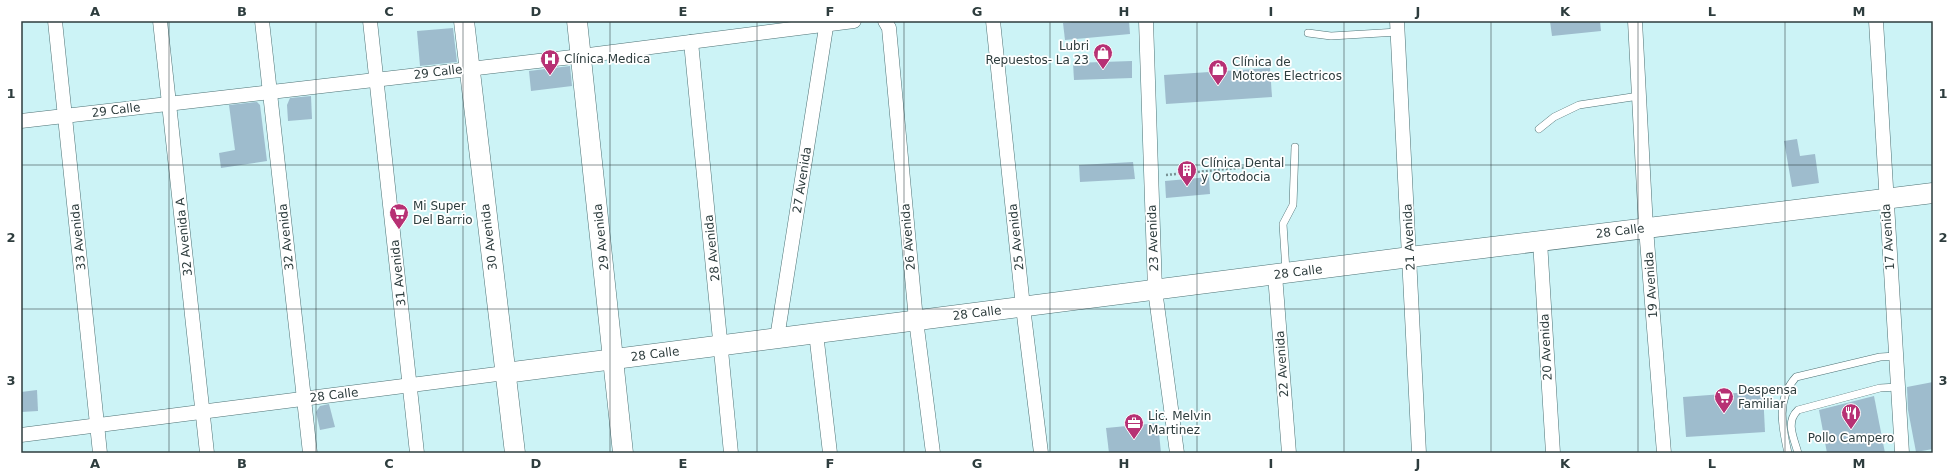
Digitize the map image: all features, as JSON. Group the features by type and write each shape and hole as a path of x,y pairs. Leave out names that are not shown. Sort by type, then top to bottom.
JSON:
{"street":[{"name":"33 Avenida","path":"55,21 100,453"},
{"name":"32 Avenida A","path":"160,21 207,453"},
{"name":"32 Avenida","path":"262,21 310,453"},
{"name":"31 Avenida","path":"370,21 417,453"},
{"name":"30 Avenida","path":"464,21 468,69 515,453"},
{"name":"29 Avenida","path":"577,21 623,453"},
{"name":"29 Calle","path":"21,121 581,56 827,23 854,21"},
{"name":"26 Avenida","path":"886,21 889,28 916,320 933,453"},
{"name":"25 Avenida","path":"992,21 1023,307 1041,453"},
{"name":"23 Avenida","path":"1146,21 1155,290 1177,453"},
{"name":"19 Avenida","path":"1635,21 1646,228 1664,453"},
{"name":"17 Avenida","path":"1876,21 1902,453"},
{"name":"27 Avenida","path":"777,338 827,23"},
{"name":"21 Avenida","path":"1398,27 1419,453"},
{"name":"28 Avenida","path":"691,42 731,453"},
{"name":"28 Calle","path":"21,435 1410,257 1933,193"},
{"name":"20 Avenida","path":"1540,241 1553,453"},
{"name":"22 Avenida","path":"1281,274 1289,453"},
{"path":"816,333 830,453"}],"lane":[{"path":"1308,33 1331,36 1398,27"},
{"path":"1540,128 1554,117 1579,105 1639,96"},
{"path":"1281,274 1283,224 1294,205 1295,147"},
{"path":"1788,453 1781,418 1783,400 1788,386 1796,378 1880,357 1896,356"},
{"path":"1798,453 1790,425 1791,418 1798,410 1880,388 1898,387"}],"path":[{"path":"1151,177 1279,164"}],"building":[{"path":"1082,21 1129,21 1130,34 1065,40 1063,23"},
{"path":"1550,21 1600,21 1601,31 1552,36"},
{"path":"453,28 457,62 420,66 417,31"},
{"name":"Lubri Repuestos- La 23","path":"1132,61 1132,78 1074,80 1073,63"},
{"name":"Clínica Medica","path":"570,66 572,86 531,91 529,71"},
{"name":"Clínica de Motores Electricos","path":"1270,68 1272,97 1166,104 1164,75"},
{"path":"311,96 312,119 288,121 287,105 290,98"},
{"path":"257,102 260,105 267,161 221,168 219,153 235,150 229,105"},
{"path":"1797,139 1800,156 1815,154 1819,183 1792,187 1784,141"},
{"path":"1133,162 1135,179 1080,182 1079,165"},
{"name":"Clínica Dental y Ortodocia","path":"1209,177 1210,194 1166,198 1165,181"},
{"path":"1933,382 1933,449 1916,452 1908,410 1907,387"},
{"path":"37,390 38,411 21,412 21,392"},
{"name":"Despensa Familiar","path":"1763,391 1765,432 1686,437 1683,397"},
{"name":"Pollo Campero","path":"1874,396 1885,453 1827,453 1819,410"},
{"path":"329,404 335,427 320,430 316,412 320,406"},
{"name":"Lic. Melvin Martinez","path":"1158,423 1161,453 1109,453 1106,428"}],"place":[{"name":"Lubri Repuestos- La 23","path":"1103,70"},
{"name":"Clínica Medica","path":"550,76"},
{"name":"Clínica de Motores Electricos","path":"1218,86"},
{"name":"Clínica Dental y Ortodocia","path":"1187,187"},
{"name":"Mi Super Del Barrio","path":"399,230"},
{"name":"Despensa Familiar","path":"1724,414"},
{"name":"Pollo Campero","path":"1851,430"},
{"name":"Lic. Melvin Martinez","path":"1134,440"}]}
